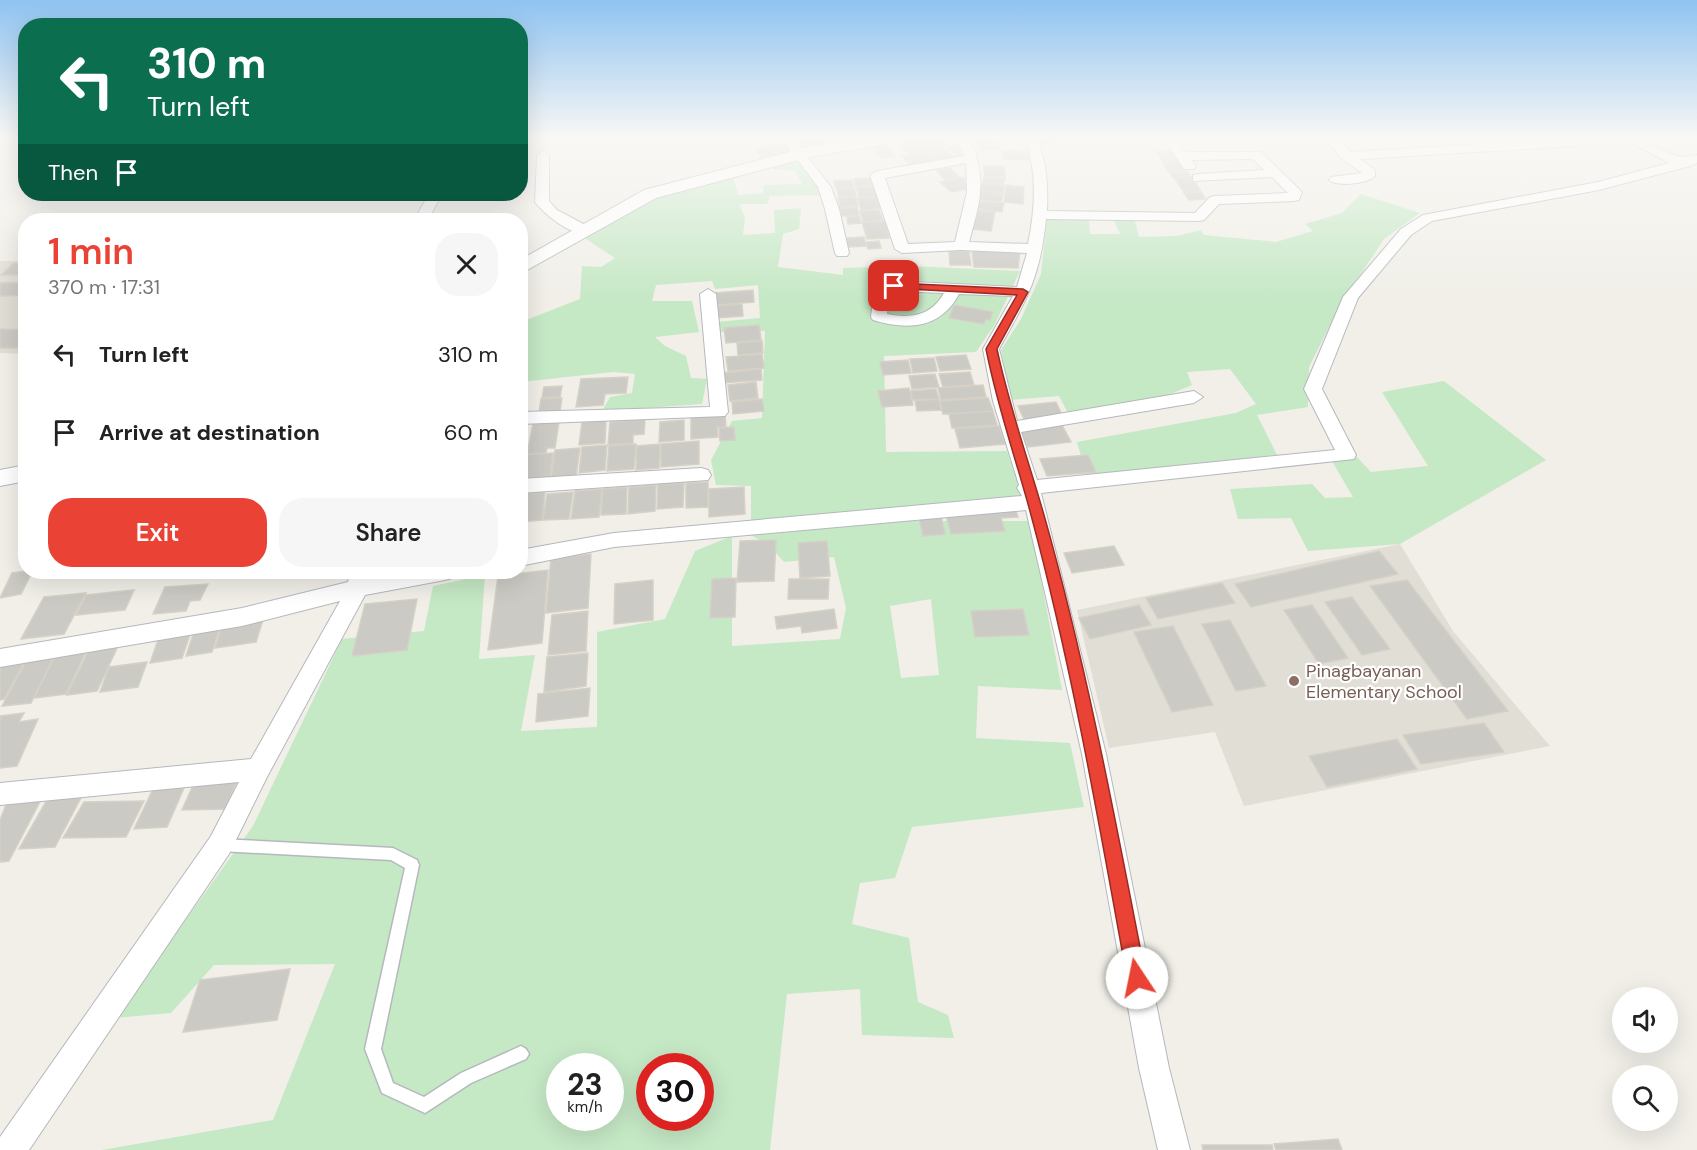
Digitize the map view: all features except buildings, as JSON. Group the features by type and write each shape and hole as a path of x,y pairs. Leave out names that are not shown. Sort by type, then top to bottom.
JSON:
{"street":[{"path":"542,193 542,202 552,213 584,230"},
{"path":"528,263 584,230 655,193"},
{"path":"826,193 830,199 842,253"},
{"path":"883,193 902,249 961,246 1035,249"},
{"path":"961,246 976,193"},
{"path":"1040,193 1035,249 1023,292 991,349 1002,401 1012,428 1030,495 1094,754 1154,1068 1174,1150"},
{"path":"1209,193 1215,200"},
{"path":"1039,215 1199,218 1215,200 1294,197 1295,193"},
{"path":"528,556 614,540 1030,495 1347,455 1314,389 1351,297 1406,232 1428,218 1563,193"},
{"path":"955,288 1023,292"},
{"path":"528,418 719,412 708,294"},
{"path":"1012,428 1194,397"},
{"path":"528,486 701,475"},
{"path":"0,658 242,617 359,580"},
{"path":"10,1150 220,845 359,580"},
{"path":"0,794 258,769"}],"lane":[{"path":"220,845 393,854 412,866 373,1049 387,1088 425,1106 466,1078 521,1054"}],"shaded area":[{"path":"0,261 18,261 18,354 0,353"},
{"name":"Pinagbayanan Elementary School","path":"1400,544 1453,631 1550,746 1244,806 1215,732 1109,748 1077,610"}],"green space":[{"path":"665,193 737,193 738,195 822,193 823,195 770,196 767,204 739,204 745,218 743,235 775,233 774,210 801,208 799,229 783,234 778,267 843,275 843,268 911,266 1020,271 995,324 976,352 884,356 886,452 1007,451 1023,498 751,521 751,486 716,485 711,460 732,421 762,418 765,331 718,332 716,322 760,318 758,285 715,289 712,281 656,285 652,301 692,301 699,332 655,337 665,346 686,356 691,378 707,379 702,404 602,411 610,397 632,393 635,374 613,372 528,381 528,319 580,299 582,266 601,267 615,258 580,235 650,197"},
{"path":"1361,194 1420,213 1384,239 1339,307 1309,367 1308,407 1257,415 1277,455 1087,477 1077,442 1236,413 1256,404 1230,369 1187,372 1192,385 1161,398 1068,413 1059,396 1010,400 1001,350 1021,319 1041,274 1047,217 1089,218 1090,234 1120,234 1113,219 1135,221 1139,237 1177,236 1201,230 1204,235 1276,242 1313,231 1305,224 1342,213"},
{"path":"1444,381 1546,460 1400,544 1308,551 1291,518 1238,519 1230,489 1312,484 1325,498 1353,497 1332,461 1357,457 1371,472 1428,466 1382,392"},
{"path":"910,521 1030,521 1062,690 978,686 976,738 1070,743 1084,807 912,827 895,878 860,883 852,924 909,938 918,1002 948,1015 954,1038 862,1035 860,989 787,994 770,1150 102,1150 273,1120 335,964 214,965 171,1013 115,1018 253,826 342,639 424,631 433,586 466,579 485,579 479,659 535,655 521,731 597,727 597,632 665,619 695,551 732,536 732,646 840,639 846,608 834,557 784,562 769,545 747,533","holes":["931,599 939,675 901,678 890,606"]}],"place":[{"name":"Pinagbayanan Elementary School","path":"1294,681"}],"route":[{"path":"894,286 1023,292 991,349 1002,401 1012,428 1027,488 1038,515 1094,754 1137,978"}]}
